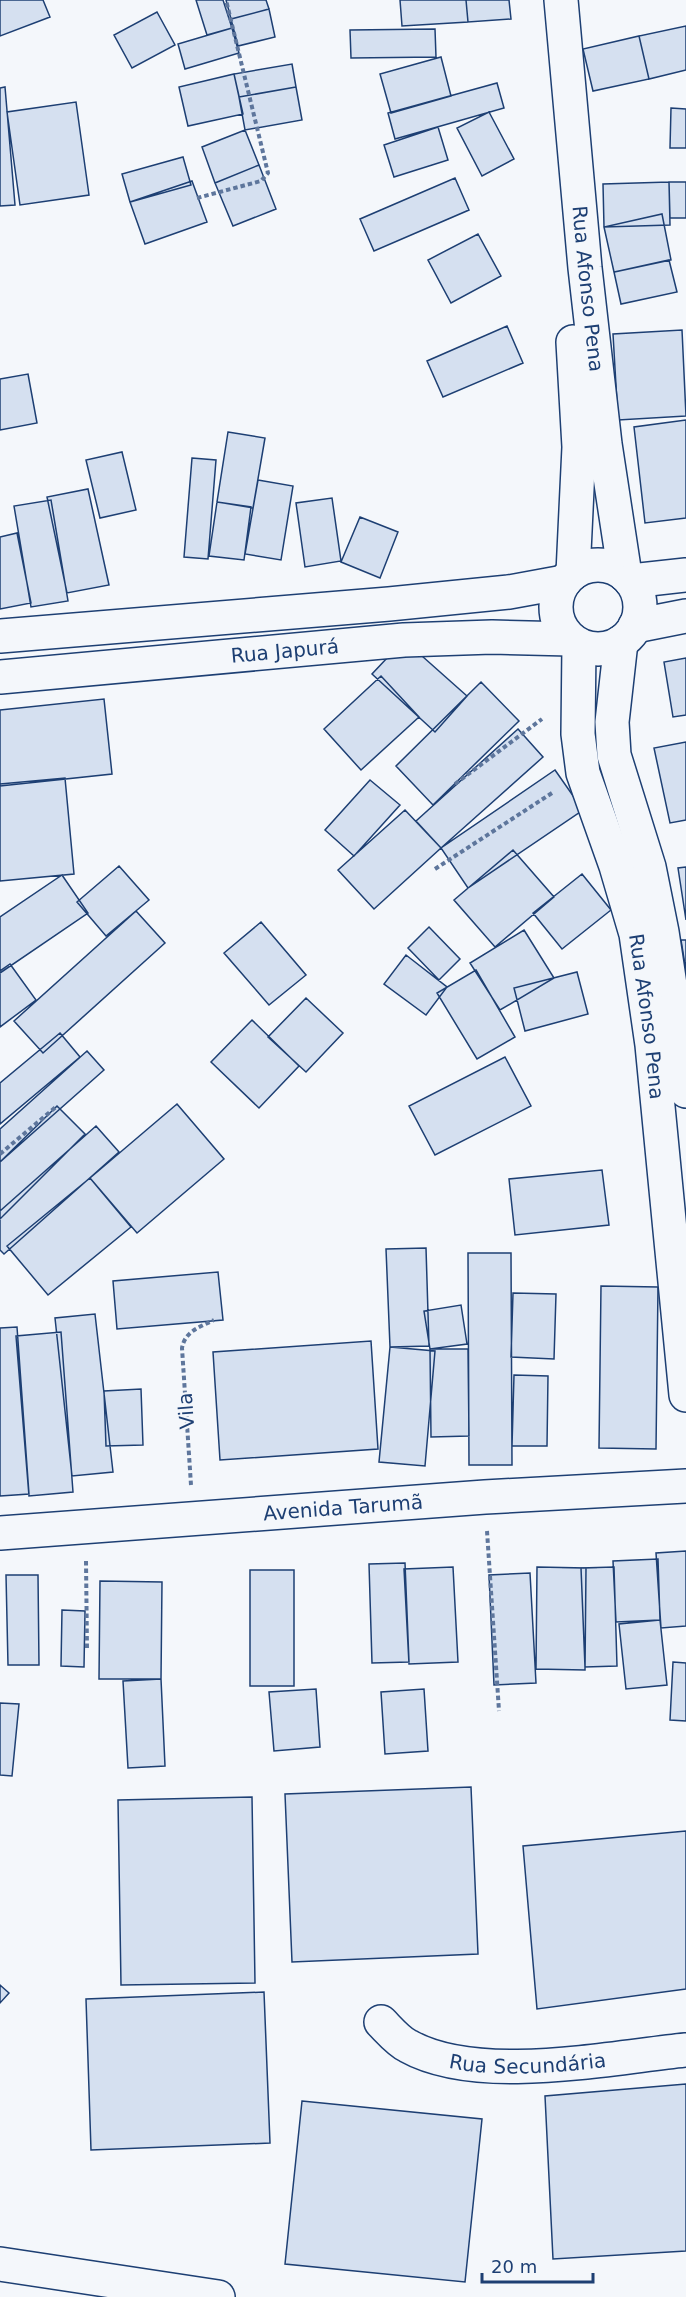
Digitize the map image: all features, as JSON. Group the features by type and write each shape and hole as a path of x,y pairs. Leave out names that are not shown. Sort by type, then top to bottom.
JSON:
{"street":[{"name":"Rua Afonso Pena","path":"542,0 574,353 579,447 569,577"},
{"name":"Rua Afonso Pena","path":"561,0 585,268 605,444 628,578"},
{"path":"628,634 640,611 638,595 628,578 613,568 600,565 585,567 569,577 558,593 555,609 560,626 574,642 593,649 608,648 628,634 686,616"},
{"path":"628,578 686,575"},
{"name":"Rua Japurá","path":"0,636 509,592 569,577"},
{"name":"Rua Afonso Pena","path":"628,634 612,722 614,755 648,867 652,1045 686,1395"},
{"name":"Rua Japurá","path":"0,677 404,640 492,637 574,642"},
{"name":"Rua Afonso Pena","path":"574,642 579,692 578,734 583,773 616,866 649,933 686,1085"},
{"name":"Avenida Tarumã","path":"0,1533 485,1497 686,1486"},
{"name":"Rua Secundária","path":"381,2022 407,2046 443,2060 467,2065 532,2066 686,2050"},
{"path":"0,2264 218,2297"}],"path":[{"path":"197,198 261,181 268,173 226,0"},
{"path":"456,783 579,692"},
{"path":"435,869 583,773"},
{"path":"0,1154 57,1106"},
{"name":"Vila","path":"194,1519 182,1348 183,1340 192,1331 214,1320"},
{"path":"485,1497 499,1711"},
{"path":"86,1527 87,1649"}],"building":[{"path":"0,0 43,0 50,17 0,36"},
{"path":"196,0 223,0 232,28 207,35"},
{"path":"226,0 266,0 269,9 231,19"},
{"path":"400,0 466,0 468,22 402,26"},
{"path":"466,0 509,0 511,19 468,22"},
{"path":"269,9 275,37 238,46 231,19"},
{"path":"157,12 175,45 132,68 114,35"},
{"path":"686,26 686,70 649,79 639,36"},
{"path":"232,28 239,53 185,69 178,44"},
{"path":"435,29 436,57 351,58 350,30"},
{"path":"639,36 649,79 593,91 583,49"},
{"path":"441,57 451,96 391,113 380,74"},
{"path":"292,64 296,87 239,97 234,74"},
{"path":"234,74 243,114 188,126 179,87"},
{"path":"497,83 504,108 395,139 388,113"},
{"path":"5,87 15,205 0,206 0,88"},
{"path":"296,87 302,120 245,130 239,97"},
{"path":"76,102 89,195 20,205 7,112"},
{"path":"671,108 686,109 686,148 670,148"},
{"path":"489,112 514,159 482,176 457,128"},
{"path":"438,127 448,160 394,177 384,145"},
{"path":"245,130 259,165 215,183 202,147"},
{"path":"183,157 191,185 130,202 122,174"},
{"path":"259,165 276,209 233,226 215,183"},
{"path":"455,178 469,210 374,251 360,219"},
{"path":"192,181 207,222 145,244 130,202"},
{"path":"669,182 670,225 604,227 603,184"},
{"path":"669,182 686,182 686,218 670,218"},
{"path":"662,214 671,260 614,272 604,227"},
{"path":"478,234 501,276 451,303 428,260"},
{"path":"669,260 677,292 621,304 614,272"},
{"path":"507,326 523,363 443,397 427,361"},
{"path":"682,330 686,416 618,420 613,334"},
{"path":"28,374 37,423 0,430 0,379"},
{"path":"686,420 686,518 645,523 634,427"},
{"path":"228,432 265,438 253,508 217,502"},
{"path":"122,452 136,510 100,518 86,460"},
{"path":"192,458 216,460 208,559 184,557"},
{"path":"258,480 293,486 281,560 245,554"},
{"path":"88,489 109,585 67,593 47,497"},
{"path":"332,498 341,561 305,567 296,503"},
{"path":"51,500 68,601 31,607 14,506"},
{"path":"217,502 251,507 244,560 209,556"},
{"path":"360,517 398,532 380,578 341,562"},
{"path":"17,533 31,603 0,609 0,537"},
{"path":"404,640 467,696 435,732 372,674"},
{"path":"686,658 686,715 673,717 664,662"},
{"path":"381,676 419,717 361,770 324,729"},
{"path":"481,682 519,721 433,805 396,766"},
{"path":"104,699 112,774 0,786 0,710"},
{"path":"518,729 543,757 441,848 416,821"},
{"path":"686,742 686,820 670,823 654,748"},
{"path":"555,770 583,810 468,888 441,848"},
{"path":"65,778 74,874 0,881 0,784"},
{"path":"370,780 400,805 354,856 325,830"},
{"path":"405,810 441,848 374,909 338,870"},
{"path":"513,850 554,897 495,947 454,900"},
{"path":"119,866 149,900 106,936 77,902"},
{"path":"686,867 686,920 678,868"},
{"path":"582,874 611,910 562,949 533,913"},
{"path":"62,875 88,913 0,973 0,917"},
{"path":"136,911 165,943 43,1053 14,1021"},
{"path":"261,922 306,975 269,1005 224,953"},
{"path":"429,927 460,959 439,980 408,948"},
{"path":"524,930 554,978 500,1010 470,963"},
{"path":"681,940 686,940 686,971"},
{"path":"406,955 447,987 426,1015 384,984"},
{"path":"10,964 36,1000 0,1027 0,971"},
{"path":"476,970 515,1037 477,1059 437,993"},
{"path":"577,972 588,1014 525,1031 514,988"},
{"path":"306,998 343,1033 306,1072 268,1037"},
{"path":"252,1020 299,1066 259,1108 211,1062"},
{"path":"60,1033 80,1057 0,1124 0,1083"},
{"path":"87,1051 104,1070 0,1162 0,1129"},
{"path":"505,1057 531,1106 435,1155 409,1106"},
{"path":"177,1104 224,1159 137,1233 90,1178"},
{"path":"57,1106 85,1134 0,1219 0,1162"},
{"path":"96,1126 119,1152 4,1254 0,1250 0,1211"},
{"path":"602,1170 609,1225 515,1235 509,1179"},
{"path":"90,1178 131,1227 48,1295 7,1246"},
{"path":"426,1248 429,1346 390,1347 386,1249"},
{"path":"468,1253 511,1253 512,1465 469,1465"},
{"path":"218,1272 223,1320 117,1329 113,1281"},
{"path":"601,1286 658,1287 656,1449 599,1448"},
{"path":"513,1293 556,1294 554,1359 511,1357"},
{"path":"461,1305 467,1344 430,1349 424,1311"},
{"path":"95,1314 113,1472 72,1476 55,1318"},
{"path":"17,1327 29,1494 0,1496 0,1328"},
{"path":"61,1332 73,1492 29,1496 16,1336"},
{"path":"371,1341 378,1449 220,1460 213,1352"},
{"path":"390,1347 435,1351 425,1466 379,1462"},
{"path":"430,1349 468,1349 469,1436 431,1437"},
{"path":"514,1375 548,1376 547,1446 512,1446"},
{"path":"141,1389 143,1445 106,1446 104,1391"},
{"path":"686,1551 686,1626 661,1628 656,1553"},
{"path":"658,1559 660,1620 616,1622 613,1561"},
{"path":"405,1563 409,1662 372,1663 369,1564"},
{"path":"453,1567 458,1662 409,1664 404,1569"},
{"path":"537,1567 586,1568 585,1670 536,1669"},
{"path":"614,1567 617,1666 585,1667 581,1568"},
{"path":"250,1570 294,1570 294,1686 250,1686"},
{"path":"530,1573 536,1683 494,1685 489,1575"},
{"path":"6,1575 38,1575 39,1665 8,1665"},
{"path":"100,1581 162,1582 161,1679 99,1679"},
{"path":"62,1610 85,1611 84,1667 61,1666"},
{"path":"660,1620 667,1685 626,1689 619,1624"},
{"path":"673,1662 686,1663 686,1721 670,1720"},
{"path":"161,1679 165,1766 128,1768 123,1681"},
{"path":"316,1689 320,1747 274,1751 269,1692"},
{"path":"424,1689 428,1751 385,1754 381,1692"},
{"path":"0,1703 19,1704 12,1776 0,1775"},
{"path":"471,1787 478,1954 292,1962 285,1794"},
{"path":"252,1797 255,1983 121,1985 118,1800"},
{"path":"686,1831 686,1989 537,2009 523,1846"},
{"path":"0,1985 9,1993 0,2003"},
{"path":"264,1992 270,2143 91,2150 86,1999"},
{"path":"686,2084 686,2251 553,2259 545,2096"},
{"path":"302,2101 482,2119 465,2282 285,2264"}]}
